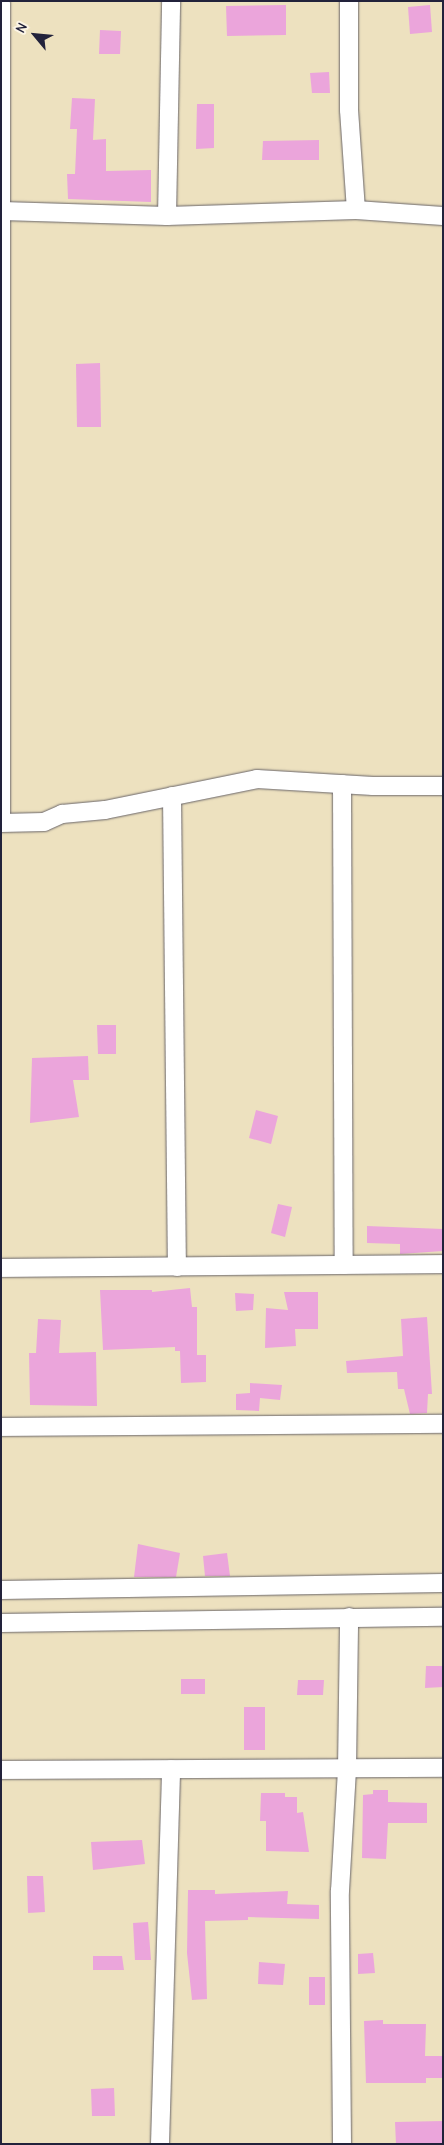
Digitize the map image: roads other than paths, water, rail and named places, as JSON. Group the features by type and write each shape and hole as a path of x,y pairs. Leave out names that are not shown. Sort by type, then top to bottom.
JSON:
{"street":[{"path":"167,216 171,1"},
{"path":"349,1 349,110 356,210"},
{"path":"1,3 1,818"},
{"path":"2,211 167,216 356,210 443,216"},
{"path":"1,823 44,822 62,814 105,810 257,779 342,784 443,786"},
{"path":"342,784 344,1265"},
{"path":"172,796 177,1267"},
{"path":"1,1268 443,1264"},
{"path":"1,1427 443,1424"},
{"path":"1,1590 443,1583"},
{"path":"342,2144 340,1891 347,1769 348,1617"},
{"path":"1,1623 443,1617"},
{"path":"1,1770 443,1768"},
{"path":"160,2144 170,1770"}]}
